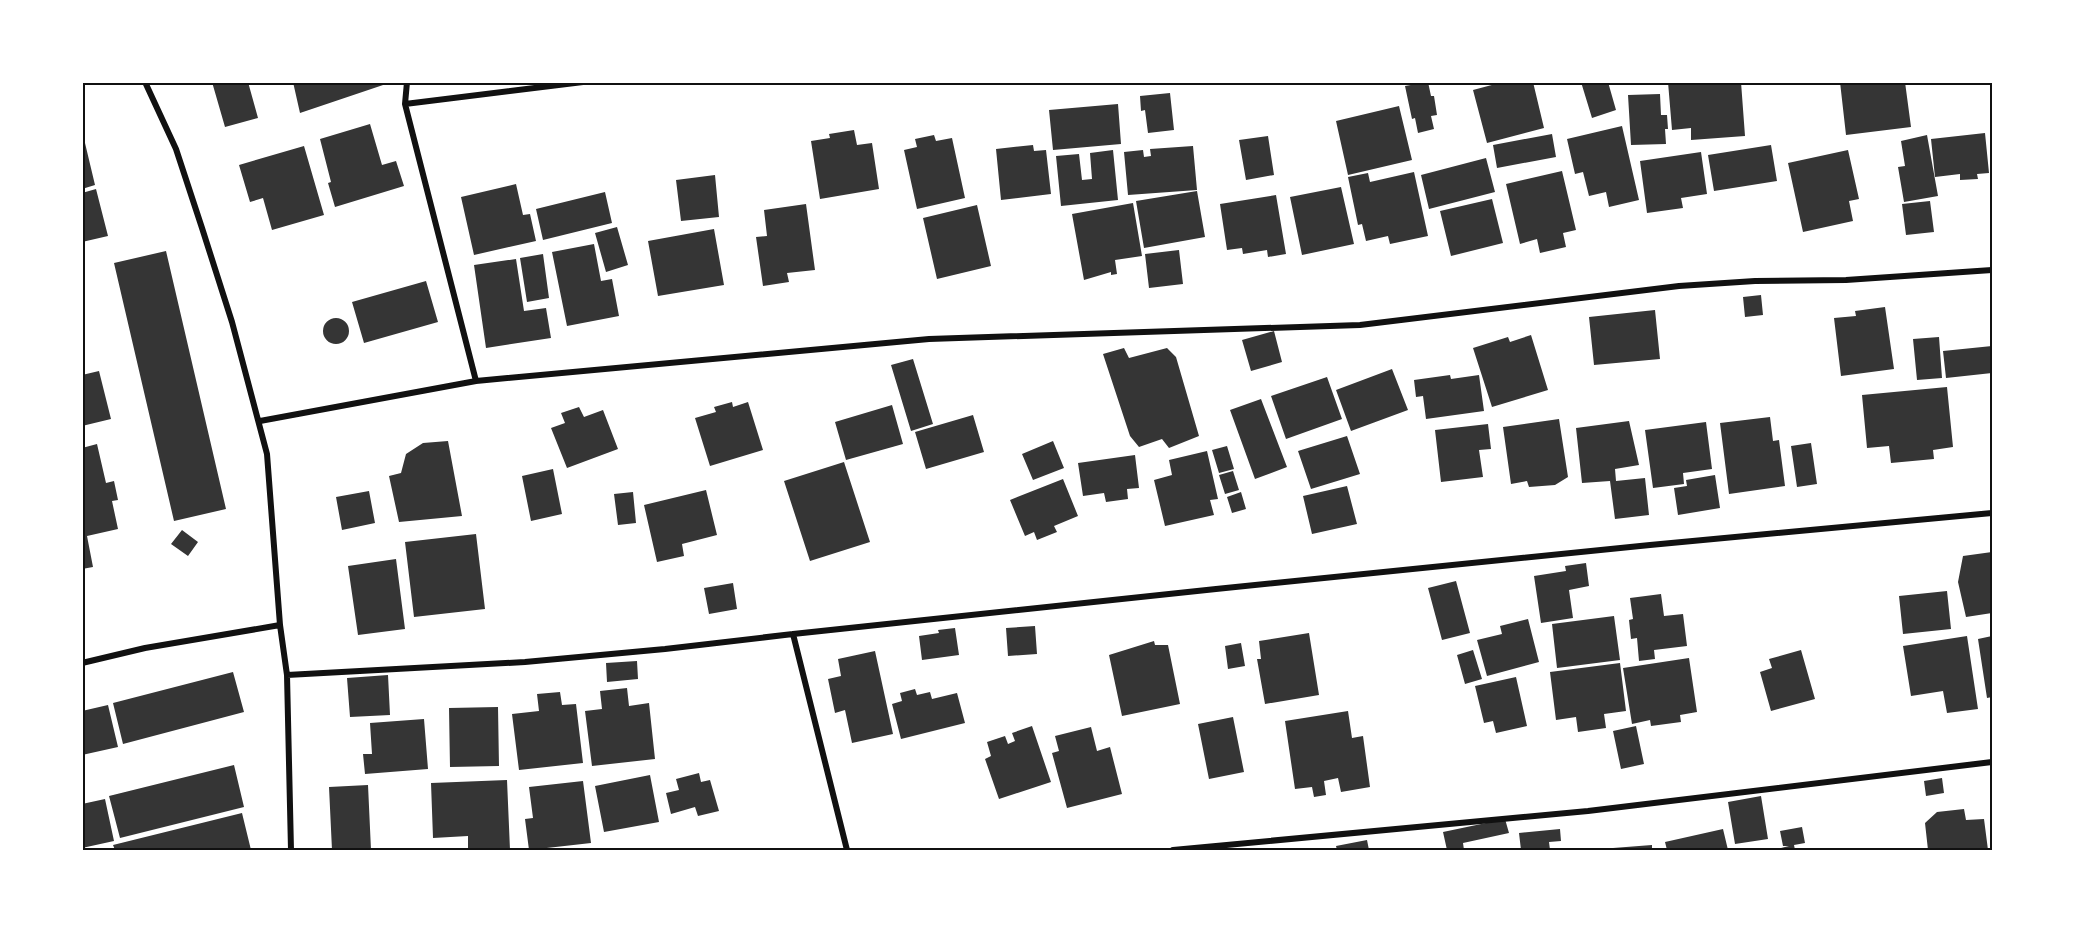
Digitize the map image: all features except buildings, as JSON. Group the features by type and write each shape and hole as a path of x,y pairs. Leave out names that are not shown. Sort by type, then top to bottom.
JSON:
{"street":[{"path":"145,82 179,160 225,301 260,421 267,454 280,625 287,675 291,850"},
{"path":"406,82 405,104 476,381"},
{"path":"405,104 583,82"},
{"path":"260,421 476,381 929,339 1360,325 1679,286 1755,281 1846,280 1992,270"},
{"path":"287,675 525,662 665,649 1662,544 1992,513"},
{"path":"82,663 145,648 280,625"},
{"path":"794,634 847,850"},
{"path":"1173,850 1588,811 1992,762"}]}
